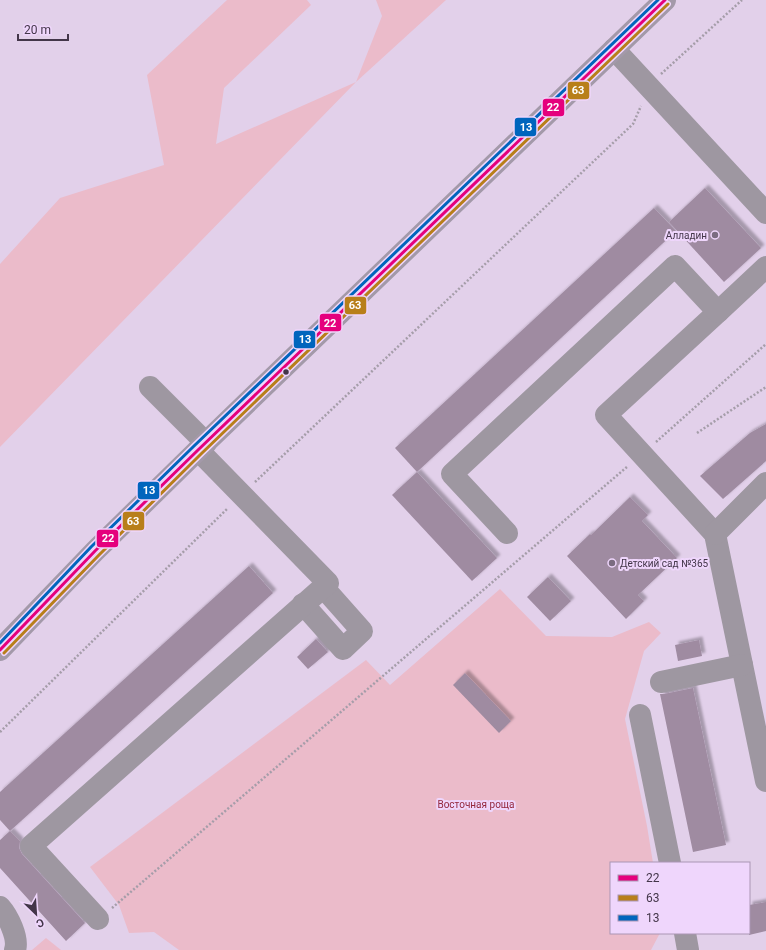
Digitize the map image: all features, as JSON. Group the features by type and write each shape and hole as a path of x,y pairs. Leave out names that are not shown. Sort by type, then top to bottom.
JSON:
{"main road":[{"path":"0,650 95,551 202,446 665,0"}],"street":[{"path":"614,49 766,214"},
{"path":"507,534 452,474 675,266 718,312"},
{"path":"766,267 606,415 715,534 742,665 762,737 766,781"},
{"path":"98,919 31,846 328,583 242,495 202,446 150,387"},
{"path":"715,534 766,483"},
{"path":"304,604 343,649 362,631 323,587"},
{"path":"661,682 742,665"},
{"path":"640,714 670,862"},
{"path":"0,906 12,927 16,945 15,950"},
{"path":"685,934 688,950"}],"path":[{"path":"0,732 242,495 633,124 648,86 742,0"},
{"path":"98,919 643,454 766,344"},
{"path":"697,433 766,387"}],"green space":[{"path":"227,0 307,0 311,5 224,88 216,144 356,82 0,447 0,264 60,198 164,165 147,75"},
{"path":"376,0 446,0 356,82 382,16"},
{"name":"Восточная роща","path":"500,589 546,636 612,637 649,622 661,633 644,651 625,719 653,862 610,862 610,934 659,934 651,950 179,950 154,932 129,933 119,905 90,867 366,660 390,685"},
{"path":"46,938 61,950 32,950"}],"building":[{"name":"Алладин","path":"705,188 761,248 724,282 669,222"},
{"path":"654,208 676,231 417,472 395,448"},
{"path":"766,424 766,461 723,499 700,476 750,433"},
{"path":"417,472 497,558 472,581 392,495"},
{"name":"Детский сад №365","path":"630,497 648,515 642,521 677,558 638,595 644,601 626,619 567,556"},
{"path":"249,566 273,593 10,831 0,820 0,792"},
{"path":"548,577 571,601 550,621 527,597"},
{"path":"316,639 328,652 308,669 297,657"},
{"path":"699,640 702,656 678,661 675,645"},
{"path":"465,673 511,721 499,733 453,685"},
{"path":"693,688 726,845 693,852 660,694"},
{"path":"10,831 20,841 19,848 22,854 85,923 66,941 0,868 0,840"},
{"path":"766,902 766,931 749,935 750,905"}],"transit line":[{"name":"13","path":"0,643 91,547 194,446 658,0"},
{"name":"22","path":"0,650 95,551 198,450 665,0"},
{"name":"63","path":"4,653 99,555 201,454 668,4"}],"place":[{"name":"Алладин","path":"715,235"},
{"name":"Детский сад №365","path":"612,563"}]}
